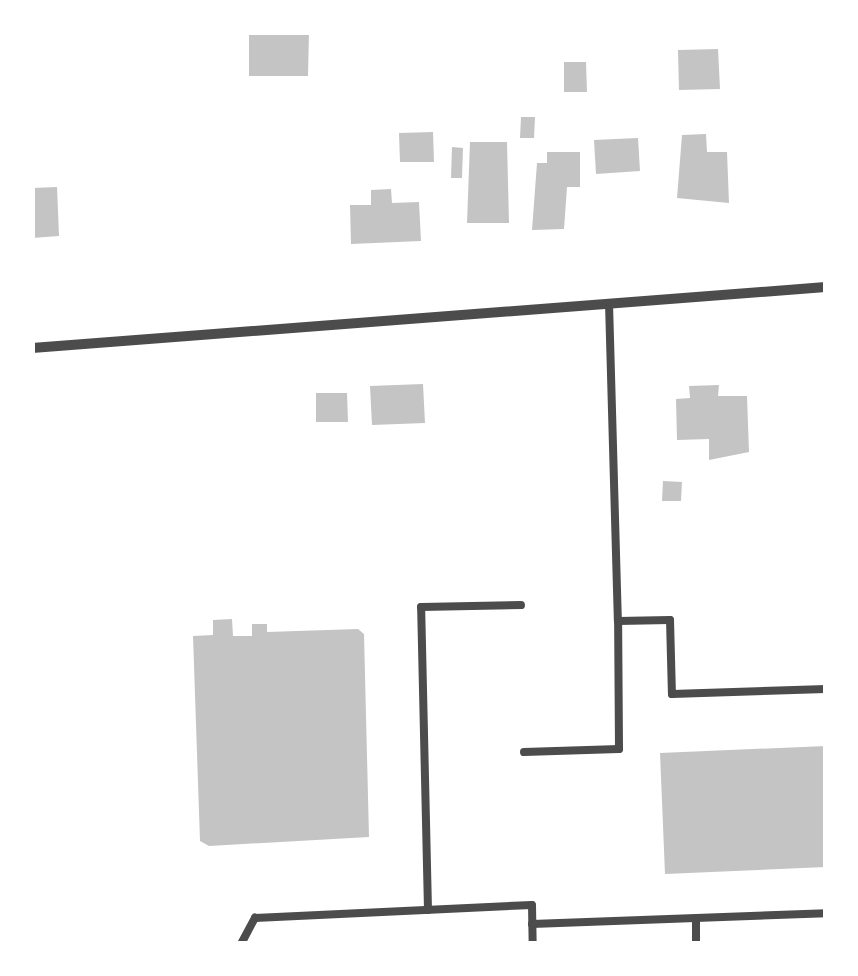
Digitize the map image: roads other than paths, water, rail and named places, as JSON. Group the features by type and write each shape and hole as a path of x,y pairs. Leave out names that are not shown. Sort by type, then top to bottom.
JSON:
{"street":[{"path":"32,348 826,287"}],"lane":[{"path":"524,752 619,750 609,303"},
{"path":"428,910 421,607 520,604"},
{"path":"618,621 670,620 672,694 826,689"},
{"path":"241,944 256,918 532,905 533,944"},
{"path":"532,924 826,914"},
{"path":"696,920 696,944"}]}
